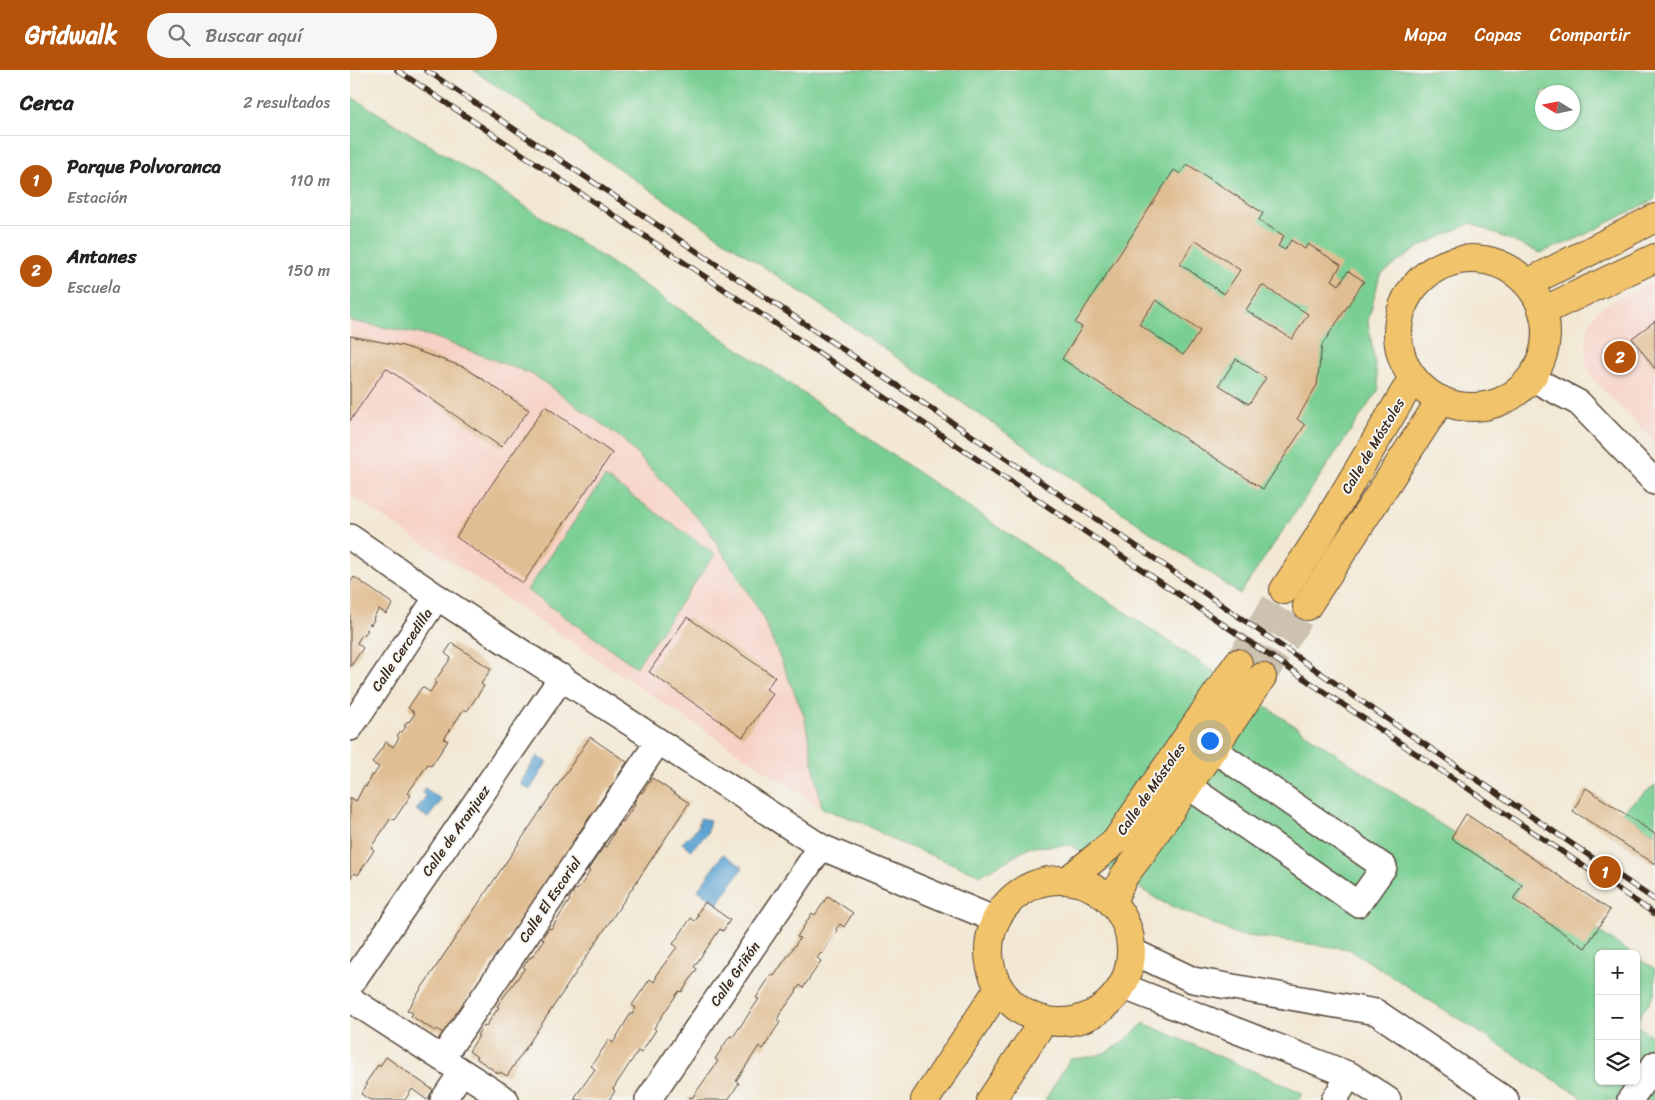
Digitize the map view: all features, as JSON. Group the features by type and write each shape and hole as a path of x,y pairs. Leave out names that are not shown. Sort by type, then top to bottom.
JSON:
{"main road":[{"path":"1528,283 1655,218"},
{"path":"1543,311 1655,258"},
{"path":"1459,259 1484,259 1508,268 1528,283 1537,296 1543,311 1547,334 1542,357 1531,378 1513,395 1490,405 1466,407 1441,400 1426,391 1414,378 1402,356 1398,331 1403,306 1416,284 1436,268 1459,259"},
{"name":"Calle de Móstoles","path":"1284,590 1316,541 1414,378"},
{"path":"1307,606 1441,400"},
{"name":"Calle de Móstoles","path":"1068,880 1116,841 1238,663"},
{"name":"Calle de Móstoles","path":"1112,902 1124,876 1262,677"},
{"path":"1046,880 1068,880 1092,887 1112,902 1123,916 1129,933 1132,951 1129,969 1122,986 1108,1004 1089,1016 1067,1022 1044,1020 1026,1014 1011,1003 1000,988 991,966 990,943 996,920 1008,902 1025,888 1046,880"},
{"path":"925,1100 1000,988"},
{"path":"991,1100 1044,1020"}],"street":[{"path":"1531,378 1579,403 1655,482"},
{"path":"350,537 437,597 822,847 996,920"},
{"name":"Calle Cercedilla","path":"350,728 437,597"},
{"name":"Calle de Aranjuez","path":"350,985 562,678"},
{"name":"Calle El Escorial","path":"442,1058 658,742"},
{"path":"1188,786 1358,904 1384,867 1213,749"},
{"name":"Calle Griñón","path":"648,1100 822,847"},
{"path":"1132,951 1193,980 1376,1012 1506,1100"},
{"path":"1122,986 1350,1076 1388,1100"},
{"path":"350,999 506,1100"},
{"path":"1630,1100 1655,1064"},
{"path":"443,1100 462,1072"},
{"path":"1334,1100 1350,1076"}],"shaded area":[{"path":"1655,282 1655,443 1590,376 1586,363 1586,350 1588,328 1595,313 1605,305"},
{"path":"350,321 431,336 534,375 621,438 708,529 761,613 804,715 822,808 350,495"}],"green space":[{"path":"473,70 1655,70 1655,199 1576,239 1540,253 1471,223 1419,247 1380,275 1368,321 1379,389 1240,594 854,328"},
{"path":"350,96 428,144 656,293 957,499 1626,950 1595,950 1595,1085 1640,1085 1640,1028 1655,1038 1655,1100 1586,1100 1349,949 1239,935 1162,902 1070,845 1031,847 981,875 895,841 863,823 822,808 804,715 761,613 708,529 621,438 534,375 431,336 350,321"},
{"path":"605,477 715,554 636,667 527,590"},
{"path":"1655,785 1655,834 1621,812"},
{"path":"1640,960 1655,969 1655,993 1640,1016"},
{"path":"1144,1023 1303,1093 1298,1100 1045,1100 1070,1059 1094,1056 1111,1050"}],"water":[{"path":"537,756 547,762 530,790 520,784"},
{"path":"425,788 442,800 428,818 416,810 426,796 422,793"},
{"path":"700,818 710,820 707,834 691,850 682,843 698,827"},
{"path":"723,854 743,867 718,904 698,890"}],"building":[{"path":"1187,164 1263,213 1259,220 1284,236 1278,246 1285,250 1291,240 1305,249 1308,244 1341,265 1332,280 1339,285 1348,271 1364,281 1322,345 1317,385 1297,419 1305,425 1263,489 1062,359 1082,327 1075,323 1174,170 1180,174","holes":["1196,240 1240,270 1224,294 1180,264","1262,285 1308,314 1292,339 1246,310","1156,300 1200,331 1183,355 1139,324","1236,359 1266,378 1249,404 1219,385"]},
{"path":"1655,321 1655,369 1632,338"},
{"path":"350,336 403,346 464,367 529,410 501,447 386,368 350,421"},
{"path":"545,406 612,453 523,583 456,537"},
{"path":"354,577 393,604 386,614 379,609 371,625 369,623 366,629 368,630 364,635 362,634 357,643 363,648 350,667 350,583"},
{"path":"687,617 775,677 766,689 773,694 743,737 649,672"},
{"path":"452,643 491,669 481,684 484,686 467,711 464,709 444,739 448,741 431,766 428,764 408,793 411,795 394,820 391,818 371,847 374,850 358,875 354,873 350,879 350,797 356,801 364,786 366,787 371,775 373,776 379,767 372,763 386,742 393,747 399,738 397,736 406,727 404,726 415,713 408,708 422,687 430,692 436,683 434,682 451,658 445,653"},
{"path":"590,737 627,762 617,777 619,778 612,788 610,787 598,805 600,807 593,817 591,815 571,844 573,846 567,856 565,855 552,873 554,875 547,885 545,884 526,913 528,914 506,941 509,942 490,966 444,1034 437,1029 435,1031 411,1016 413,1013 407,1010"},
{"path":"652,778 689,803 507,1076 500,1072 499,1074 469,1051 479,1036 477,1035 484,1025 486,1026 499,1007 497,1006 525,968 523,967 544,940 542,938 549,928 551,929 575,889 577,890 584,881 590,871 588,870 604,846 606,847 621,821 623,822 635,804 634,802 640,792 642,793"},
{"path":"1586,788 1655,834 1655,864 1573,811"},
{"path":"1466,814 1610,910 1585,948 1513,899 1522,885 1451,838"},
{"path":"828,896 853,913 844,927 840,924 836,929 837,931 822,954 817,958 821,961 803,988 800,985 780,1014 777,1020 780,1022 763,1049 759,1046 736,1081 739,1083 728,1100 687,1100 690,1097 692,1098 718,1061 715,1059 730,1036 733,1037 759,999 756,998 771,975 774,976 800,938 797,937 812,913 815,915"},
{"path":"705,902 730,920 723,931 720,929 694,967 697,969 682,992 679,991 654,1028 656,1030 641,1053 638,1051 613,1089 615,1091 609,1100 574,1100 595,1069 591,1066 609,1040 613,1043 636,1008 632,1005 650,979 654,982 656,975 677,947 673,944 691,918 695,921"},
{"path":"386,1057 433,1090 427,1100 412,1089 405,1100 370,1100 361,1094 367,1085 365,1084"}],"tunnel":[{"path":"1238,663 1284,590"},
{"path":"1262,677 1307,606"}],"railway":[{"path":"397,70 1655,914"},
{"path":"426,70 1123,537 1655,900"}],"place":[{"name":"Antanes","path":"1620,357"},
{"name":"Parque Polvoranca","path":"1605,872"}]}
